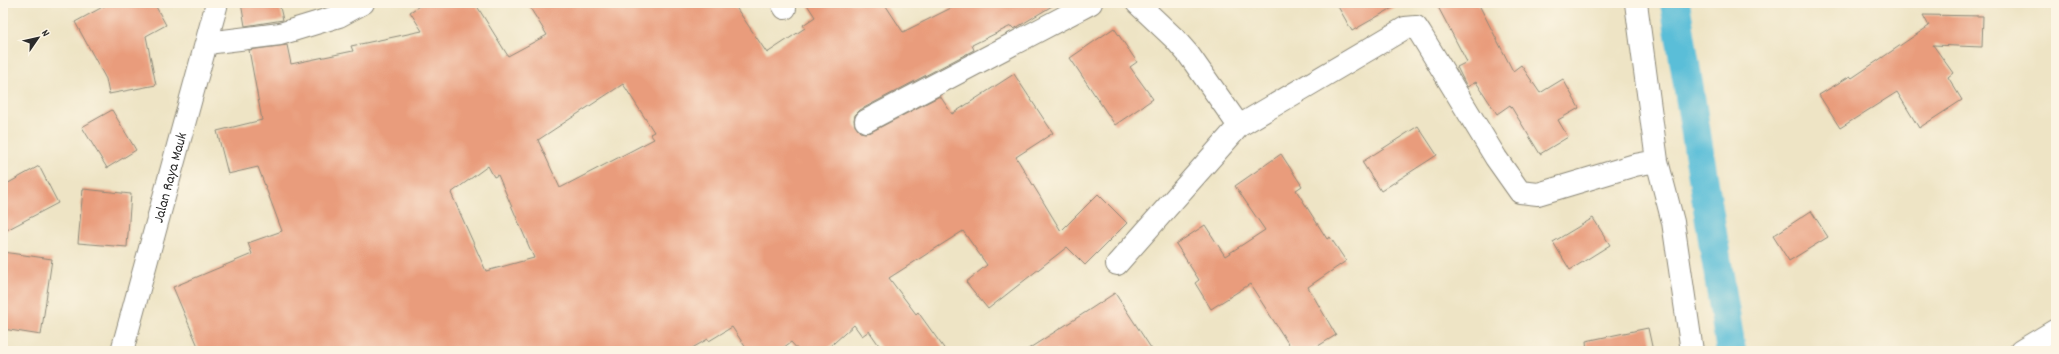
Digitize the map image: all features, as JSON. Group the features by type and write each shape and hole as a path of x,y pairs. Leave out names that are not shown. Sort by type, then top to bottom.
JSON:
{"street":[{"name":"Jalan Raya Mauk","path":"122,351 217,3"},
{"path":"207,43 280,34 338,16 363,3"},
{"path":"866,121 1091,3"},
{"path":"1136,3 1174,38 1189,55 1239,126"},
{"path":"1636,3 1657,161 1673,222 1692,351"},
{"path":"1117,264 1239,126 1405,28 1411,26 1416,27 1420,33 1496,158 1520,192 1538,194 1635,165 1657,161"},
{"path":"2022,351 2056,330"}],"building":[{"path":"110,3 154,3 166,25 146,36 156,85 109,94 106,79 75,22"},
{"path":"241,3 279,3 283,20 245,26"},
{"path":"424,3 475,3 508,56 547,35 527,3 733,3 767,53 805,28 803,25 815,17 806,3 884,3 903,32 961,3 1057,3 1014,29 1011,26 972,45 974,50 860,110 855,115 855,126 860,132 871,132 940,96 952,114 1014,74 1053,133 1016,157 1061,231 1098,194 1127,223 1085,265 1067,247 988,309 966,282 987,265 963,231 889,278 916,314 918,312 946,351 883,351 869,331 862,336 854,325 825,351 799,351 791,342 779,351 748,351 732,327 709,341 708,339 687,351 200,351 173,287 252,254 248,243 282,231 258,167 228,174 217,131 262,120 249,50 287,45 291,64 353,51 351,46 422,31 410,12","holes":["623,84 654,132 650,134 654,139 560,188 538,140","488,166 494,177 498,175 534,258 486,271 451,193"]},
{"path":"1336,3 1401,3 1352,31"},
{"path":"1436,3 1478,3 1513,71 1521,65 1540,93 1563,79 1579,108 1558,120 1568,137 1540,154 1510,105 1497,114 1476,82 1467,87 1457,67 1467,62"},
{"path":"1923,15 1983,16 1982,47 1933,45 1953,73 1948,77 1962,100 1919,128 1897,92 1840,128 1819,95 1850,76 1852,78 1929,26"},
{"path":"1114,28 1137,62 1130,67 1153,99 1115,125 1070,58"},
{"path":"112,110 136,150 107,168 82,127"},
{"path":"1418,126 1437,155 1381,191 1362,162"},
{"path":"1281,154 1302,186 1296,190 1327,239 1330,237 1346,261 1308,287 1336,335 1310,351 1293,351 1250,284 1211,309 1195,283 1199,280 1176,244 1205,225 1225,256 1265,230 1235,186"},
{"path":"39,166 58,203 3,232 3,186"},
{"path":"83,189 131,194 127,247 78,243"},
{"path":"1811,211 1828,237 1789,261 1773,236"},
{"path":"1593,218 1610,245 1570,270 1553,242"},
{"path":"3,252 52,259 41,335 3,329"},
{"path":"1115,293 1153,351 1025,351 1086,312"},
{"path":"1648,328 1653,351 1587,351 1586,341"}],"waterway":[{"path":"1675,3 1731,351"}]}
